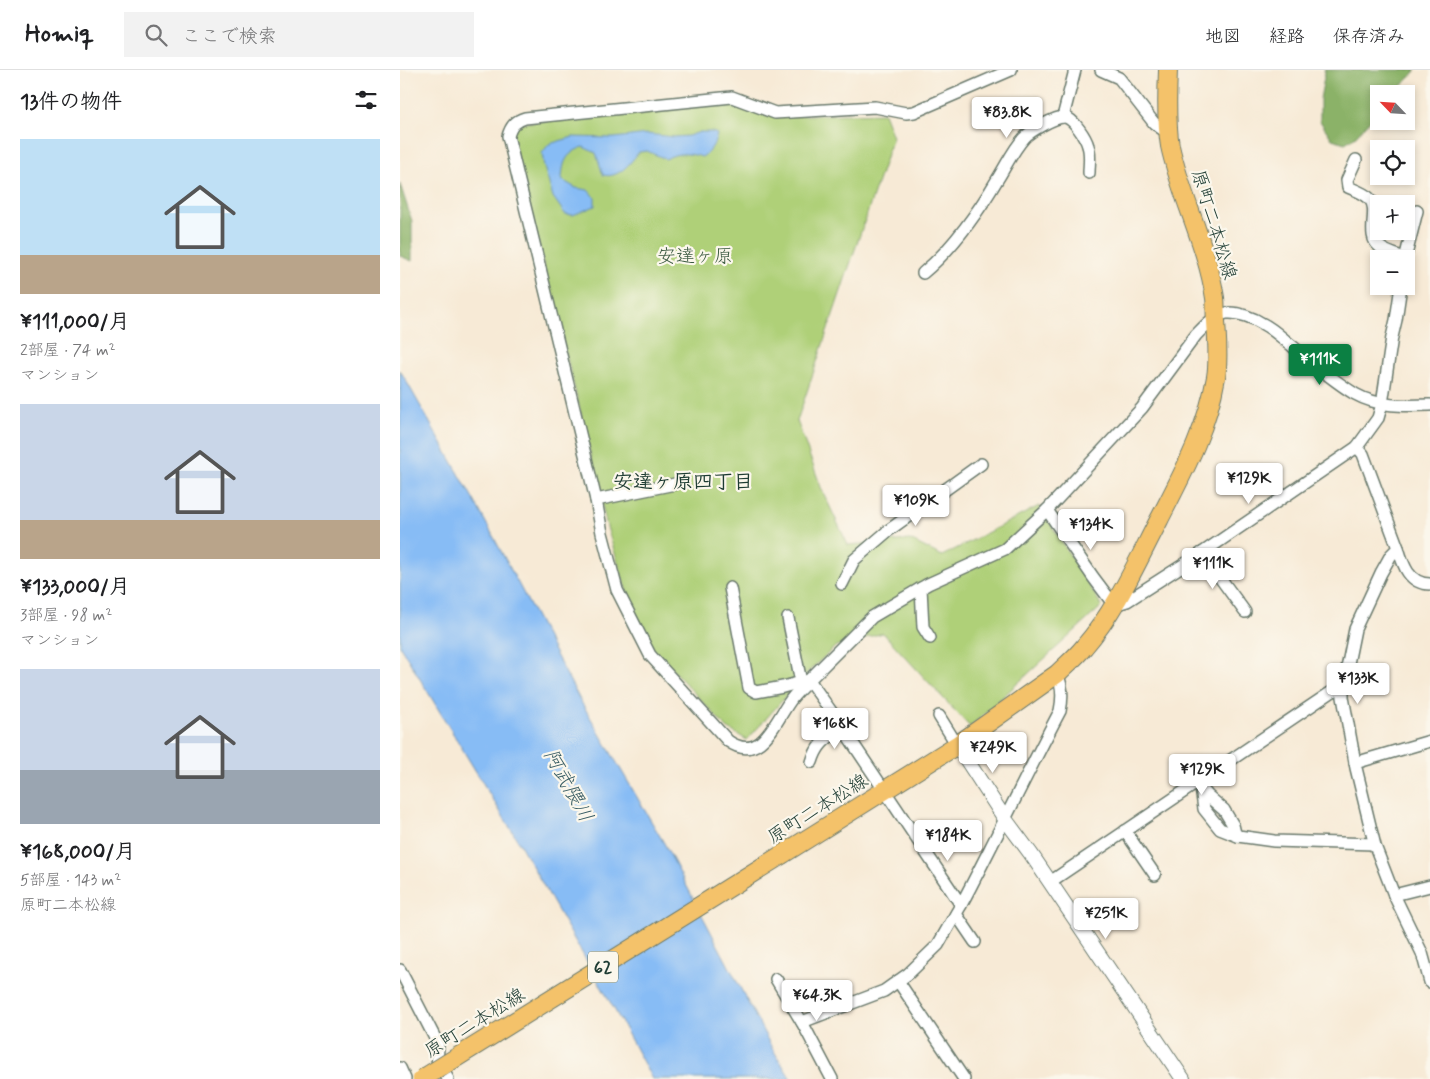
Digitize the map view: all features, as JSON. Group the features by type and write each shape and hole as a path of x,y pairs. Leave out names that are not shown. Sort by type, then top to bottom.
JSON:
{"main road":[{"name":"原町二本松線","path":"422,1079 442,1075 783,854 957,745 1057,674 1083,648 1114,605 1133,572 1191,458 1200,436 1216,376 1218,344 1215,300 1206,261 1175,166 1170,143 1168,70"}],"street":[{"path":"1011,70 914,112 906,113 875,108 775,112 732,97 525,118 517,121 510,129 508,136 617,590 650,655 733,745 752,748 759,744 805,681 872,618 921,588 970,563 1004,549 1047,510 1142,408 1196,335 1216,318 1226,313 1242,315 1263,323 1338,382 1367,400 1382,404 1430,405"},
{"path":"1063,117 1075,70"},
{"path":"1101,70 1119,78 1154,123 1169,134"},
{"path":"923,273 937,261 962,233 1025,137 1047,122 1063,117 1076,126 1084,136 1089,148 1089,173"},
{"path":"1356,160 1347,180 1348,186 1369,197 1374,204 1373,236 1380,248 1385,250"},
{"path":"1407,250 1418,211"},
{"path":"1047,510 1114,605 1127,601 1202,553 1357,447 1378,418 1382,404 1400,295"},
{"path":"1357,447 1363,454 1405,568 1412,578 1419,582 1430,584"},
{"path":"842,584 854,560 882,536 981,464"},
{"path":"596,500 675,484"},
{"path":"1398,548 1391,555 1381,573 1355,629 1343,688 1347,721 1374,844 1394,895 1422,952 1430,982"},
{"path":"1202,553 1245,612"},
{"path":"730,588 749,688 756,692 805,681"},
{"path":"921,588 923,627 930,638"},
{"path":"788,618 805,681 842,728 884,791 959,909 975,942"},
{"path":"802,1022 884,991 908,974 938,945 959,909 1060,711 1062,684 1057,674"},
{"path":"1050,882 1199,786 1333,691 1343,688"},
{"path":"939,716 1005,819 1031,854 1183,1079"},
{"path":"812,762 818,746 842,728"},
{"path":"1356,763 1430,742"},
{"path":"1199,786 1224,810 1238,836 1274,841 1374,844"},
{"path":"1125,832 1155,875"},
{"path":"1394,895 1430,886"},
{"path":"400,970 438,1044 442,1075"},
{"path":"776,979 802,1022 832,1079"},
{"path":"898,981 964,1079"},
{"path":"400,1068 405,1079"}],"green space":[{"path":"1324,70 1417,70 1403,85 1370,85 1370,120 1355,137 1345,143 1332,139 1320,121 1320,99"},
{"name":"安達ヶ原","path":"729,101 780,116 884,113 893,137 797,421 822,490 848,545 910,540 942,556 1039,506 1102,606 970,727 883,633 836,646 805,675 747,740 727,728 653,649 628,596 607,527 583,422 512,139 513,131 522,123"},
{"path":"400,184 412,221 412,261 400,256"}],"water":[{"path":"700,132 717,134 712,147 702,157 683,154 674,155 666,159 647,151 639,152 624,169 609,176 603,175 596,153 583,147 566,159 562,180 576,188 588,190 595,198 595,206 573,215 565,214 553,197 542,153 549,144 573,137 614,138 647,134 674,137 688,136"},
{"name":"阿武隈川","path":"400,370 475,502 580,700 664,843 772,1048 791,1079 652,1079 518,841 400,646"}],"district":[{"name":"安達ヶ原四丁目","path":"683,481"}]}
